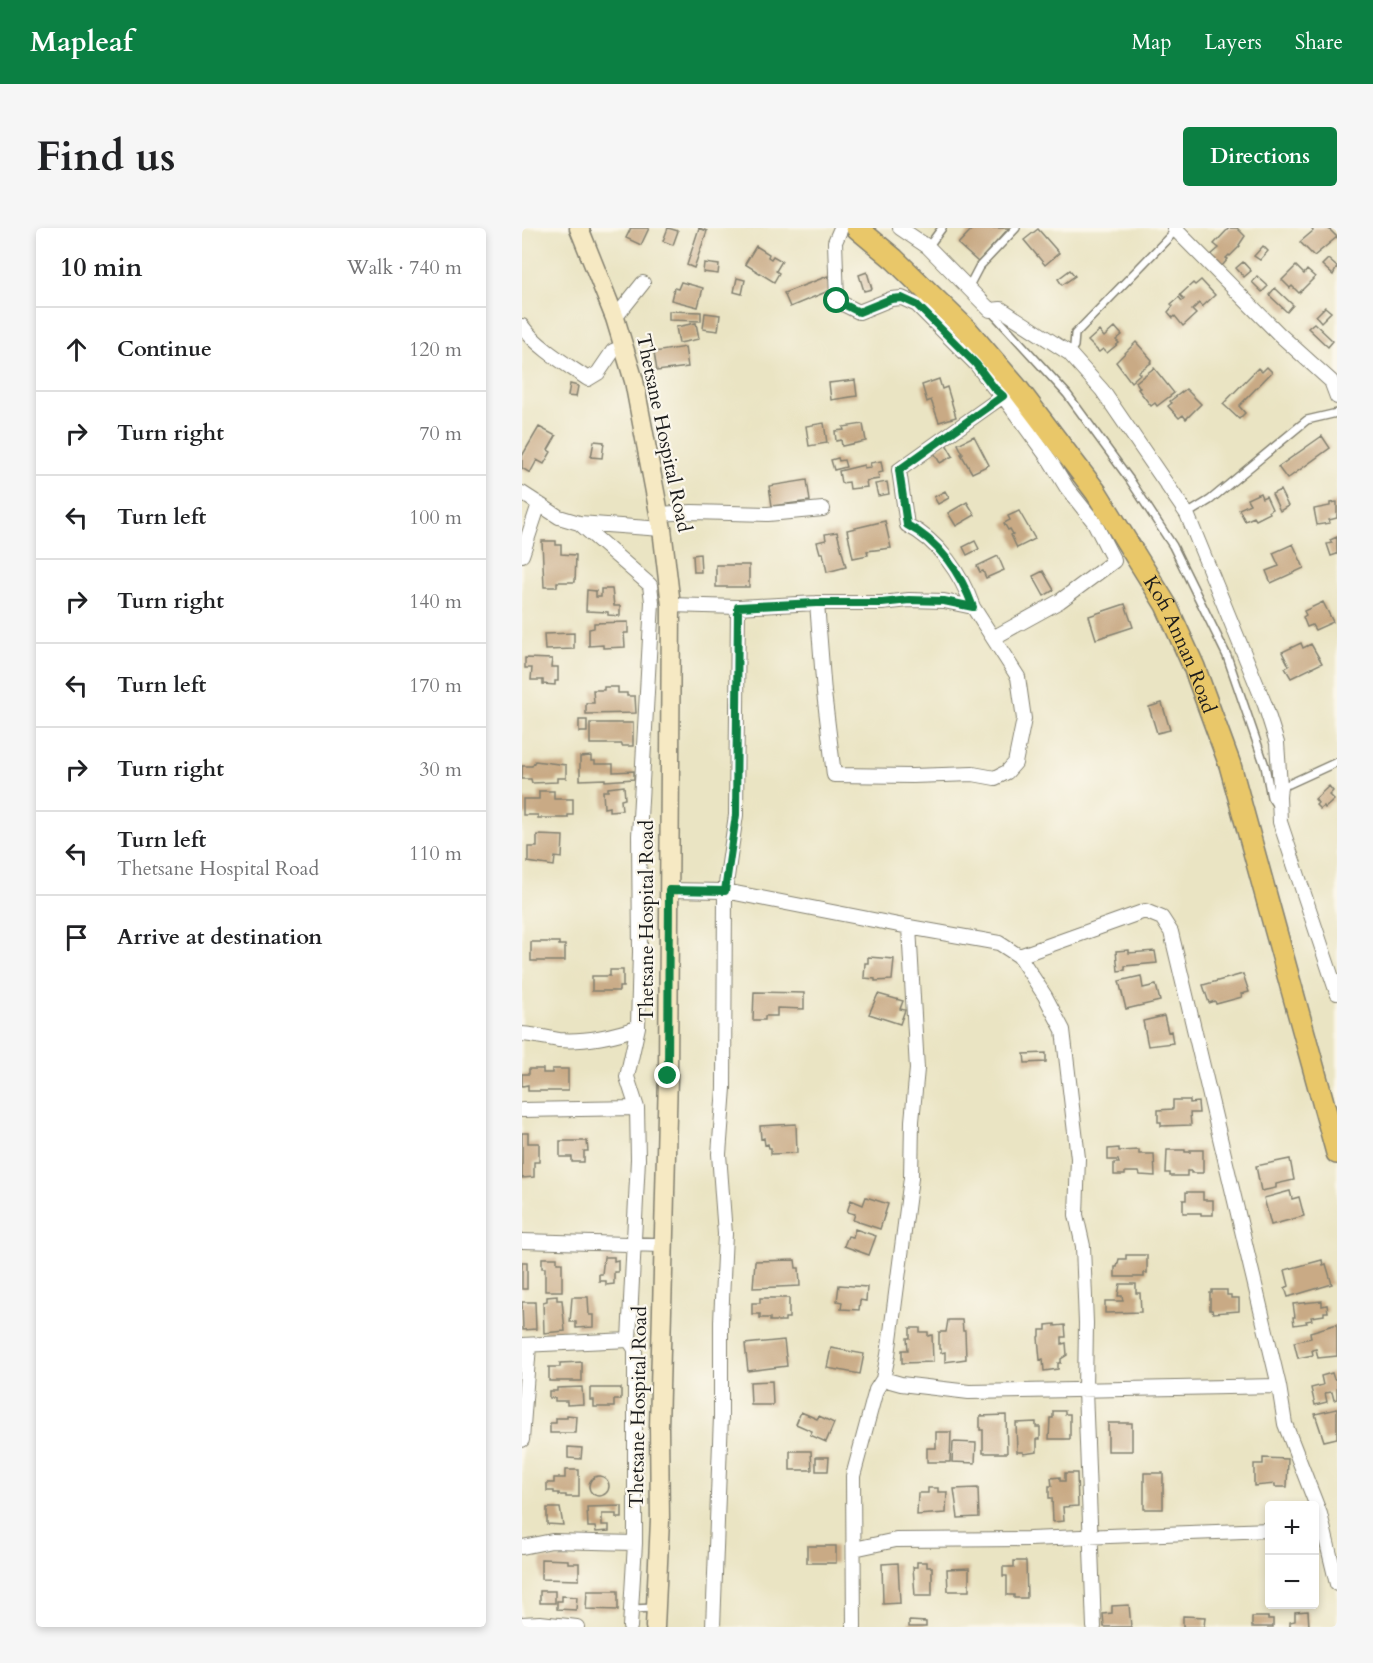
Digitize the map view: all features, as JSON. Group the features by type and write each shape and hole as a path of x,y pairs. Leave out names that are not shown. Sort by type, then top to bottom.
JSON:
{"main road":[{"name":"Thetsane Hospital Road","path":"579,228 615,318 634,381 661,521 671,605 668,1076 659,1428 660,1520 654,1627"},
{"name":"Kofi Annan Road","path":"868,231 968,331 1017,388 1096,492 1166,605 1194,667 1230,765 1337,1153"}],"street":[{"path":"841,228 835,242 837,301 859,312 891,299 902,298 917,305 976,364 1003,396 1067,488 1094,522 1114,561 1060,601 993,638"},
{"path":"900,228 928,247 969,286 990,310 1001,309 1069,353 1102,390 1187,514 1265,705 1277,743 1280,822 1337,993"},
{"path":"1175,229 1280,334 1331,381 1337,398"},
{"path":"615,318 644,283"},
{"path":"522,326 528,334 565,364 588,379 598,373 613,351 623,347"},
{"path":"816,603 834,776 973,774 995,778 1007,772 1015,764 1024,719 1018,677 973,607 965,584 937,547 920,532 907,525 899,470 1003,396"},
{"path":"522,493 559,517 579,523 661,521 692,512 748,515 823,509"},
{"path":"522,555 539,504"},
{"path":"579,523 650,585 652,602 639,836 638,1027 627,1077 637,1108 638,1159 629,1340 635,1349 635,1543 630,1627"},
{"path":"671,605 738,607 944,601 973,607"},
{"path":"713,1627 725,1234 719,1154 724,1089 725,891 736,815 738,607"},
{"path":"669,890 725,891 999,943 1019,956 1045,996 1063,1030 1078,1158 1076,1215 1083,1246 1086,1323 1085,1390 1094,1627"},
{"path":"1019,956 1145,911 1162,918 1171,932 1279,1386 1285,1424 1315,1501"},
{"path":"854,1627 853,1476 876,1389 883,1379 911,1178 912,1121 917,1069 909,927"},
{"path":"522,1034 561,1040 606,1037 638,1027"},
{"path":"522,1110 637,1108"},
{"path":"522,1241 663,1245"},
{"path":"522,1440 525,1345 629,1340"},
{"path":"883,1379 902,1384 969,1392 1279,1386"},
{"path":"1319,1511 1319,1528 1337,1584"},
{"path":"854,1549 896,1540 1017,1539 1265,1530"},
{"path":"522,1547 564,1540 635,1543"},
{"path":"522,1624 540,1623 577,1627"}],"lane":[{"path":"928,247 942,228"},
{"path":"969,286 979,267 1016,228"},
{"path":"1069,353 1074,346 1075,334 1175,229"},
{"path":"990,310 1067,394 1130,480 1173,546 1227,656 1265,766 1271,797 1279,807"},
{"path":"1187,514 1210,500 1307,420 1337,413"},
{"path":"1280,786 1337,762"},
{"path":"632,1609 656,1607"}],"building":[{"path":"631,228 649,228 641,245 626,238"},
{"path":"668,228 678,231 673,245 663,241"},
{"path":"699,228 707,231 694,268 687,265"},
{"path":"973,228 1009,228 978,262 958,244"},
{"path":"1229,228 1237,228 1245,236 1240,246 1226,258 1228,259 1222,266 1211,255 1219,248 1214,244"},
{"path":"1312,228 1328,228 1337,237 1314,256 1300,242 1313,231"},
{"path":"1038,229 1059,253 1045,265 1024,240"},
{"path":"756,246 769,254 768,257 771,259 773,256 782,261 776,271 779,273 774,282 745,264"},
{"path":"1263,246 1268,251 1260,260 1254,256"},
{"path":"1328,259 1337,267 1333,275 1322,265"},
{"path":"1243,262 1251,271 1244,277 1236,268"},
{"path":"704,263 719,265 718,274 703,272"},
{"path":"1296,266 1304,274 1307,270 1315,277 1299,293 1282,280"},
{"path":"1070,270 1075,276 1062,285 1058,279"},
{"path":"867,272 872,289 864,291 859,275"},
{"path":"828,276 833,289 790,307 784,293"},
{"path":"1257,276 1268,286 1262,292 1252,282"},
{"path":"737,278 745,280 742,294 734,292"},
{"path":"1201,280 1215,295 1202,307 1199,303 1192,310 1196,314 1183,326 1175,316 1173,318 1168,312 1173,306 1171,304 1179,297 1182,301 1184,299 1180,295 1193,283 1195,285"},
{"path":"681,282 703,288 698,307 671,300 674,288 678,289"},
{"path":"1275,288 1293,305 1287,312 1269,295"},
{"path":"1325,307 1331,312 1321,322 1316,316"},
{"path":"669,311 701,312 701,321 669,320"},
{"path":"705,313 720,315 718,331 703,329"},
{"path":"696,323 699,339 679,343 676,327"},
{"path":"1314,323 1333,341 1328,347 1308,328"},
{"path":"1115,327 1122,335 1116,340 1119,343 1107,353 1103,349 1099,352 1088,341 1099,331 1104,337"},
{"path":"1136,342 1152,360 1138,372 1140,374 1131,382 1116,362"},
{"path":"685,347 688,367 657,371 654,352"},
{"path":"1267,367 1272,372 1239,406 1245,413 1239,419 1223,404 1258,368 1262,372"},
{"path":"1154,368 1174,393 1157,406 1155,403 1151,406 1138,389 1140,388 1136,382"},
{"path":"939,379 942,389 947,387 956,417 939,422 931,400 927,402 922,385"},
{"path":"855,380 857,396 831,400 829,383"},
{"path":"570,384 578,386 576,397 568,396"},
{"path":"1186,389 1201,404 1186,419 1183,415 1179,418 1168,406 1172,403 1170,401"},
{"path":"824,423 827,443 809,446 806,426"},
{"path":"863,424 866,441 842,446 841,440 836,441 835,431 844,430 843,427"},
{"path":"539,427 556,436 548,450 551,452 544,464 537,460 530,473 522,468 522,456"},
{"path":"974,436 989,465 972,473 958,444"},
{"path":"1322,436 1330,448 1287,479 1278,467"},
{"path":"594,441 604,442 602,458 591,457"},
{"path":"946,444 953,456 940,463 933,451"},
{"path":"838,458 839,461 844,460 846,467 834,470 831,460"},
{"path":"881,461 883,472 878,473 879,479 866,481 867,487 850,489 849,482 841,483 839,471 864,465 864,468 871,467 870,463"},
{"path":"807,480 810,501 772,506 769,486"},
{"path":"887,482 889,494 878,496 875,484"},
{"path":"1280,490 1288,506 1280,511 1272,494"},
{"path":"945,491 949,498 938,504 934,497"},
{"path":"1260,493 1262,498 1266,496 1272,509 1270,513 1256,520 1254,517 1245,521 1239,509 1250,504 1247,499"},
{"path":"967,502 975,515 956,526 948,513"},
{"path":"1337,502 1337,518 1329,520 1330,523 1317,525 1314,509"},
{"path":"1019,511 1035,539 1017,548 1011,535 1013,534 1004,523 1010,520 1008,516"},
{"path":"885,521 891,548 867,551 868,555 853,558 847,530"},
{"path":"837,532 846,567 827,572 823,553 820,553 817,542 826,540 825,534"},
{"path":"1337,537 1337,554 1331,556 1327,544 1332,543 1330,540"},
{"path":"542,541 556,541 556,545 561,545 561,554 576,555 575,582 557,582 557,587 544,587"},
{"path":"975,541 979,549 967,555 963,547"},
{"path":"1293,544 1304,568 1271,583 1266,571 1279,566 1273,553"},
{"path":"700,554 701,572 694,572 693,555"},
{"path":"998,556 1004,570 986,578 977,566"},
{"path":"716,565 749,565 749,587 716,587"},
{"path":"1043,571 1054,590 1044,596 1033,576"},
{"path":"601,589 612,589 614,606 620,606 620,616 608,615 608,612 586,611 587,590 596,591 596,597 601,597"},
{"path":"1323,602 1333,622 1315,630 1312,625 1307,627 1303,617 1306,615 1304,611"},
{"path":"1125,604 1133,627 1096,639 1089,616"},
{"path":"628,622 628,633 624,633 625,647 589,646 589,629 594,628 594,623"},
{"path":"574,633 574,649 545,650 544,634"},
{"path":"1301,643 1303,648 1311,644 1322,663 1291,678 1285,668 1289,666 1282,652"},
{"path":"525,658 552,659 551,667 558,667 558,681 555,681 555,685 543,684 543,680 531,680 532,668 525,668"},
{"path":"604,687 618,687 618,693 635,696 636,713 586,714 586,703 594,703 593,690 604,690"},
{"path":"1162,703 1170,730 1157,733 1149,707"},
{"path":"579,720 587,720 587,732 579,732"},
{"path":"590,723 633,723 633,746 590,744"},
{"path":"591,756 591,761 595,761 595,764 613,764 613,772 634,771 634,779 580,780 580,757"},
{"path":"535,761 566,765 566,778 557,778 557,782 532,783 531,779 522,779 522,766 532,766"},
{"path":"624,786 625,799 621,800 622,810 609,811 609,807 604,808 603,791"},
{"path":"1329,786 1333,791 1329,795 1334,800 1325,808 1324,806 1320,809 1315,799"},
{"path":"539,791 554,791 554,799 573,799 573,815 568,815 568,818 538,818 538,815 523,815 523,799 539,799"},
{"path":"537,835 563,836 562,858 555,857 554,866 528,862 528,847 537,847"},
{"path":"531,942 559,942 559,945 565,945 565,961 531,961"},
{"path":"1129,950 1129,953 1155,951 1157,963 1125,966 1125,970 1118,971 1116,951"},
{"path":"868,957 894,959 892,980 875,981 875,979 864,978 865,963 868,963"},
{"path":"610,970 623,970 623,987 619,987 619,991 592,991 592,976 610,976"},
{"path":"1243,974 1249,992 1241,994 1242,997 1216,1004 1215,1001 1209,1003 1203,985"},
{"path":"1141,976 1143,988 1156,985 1160,1001 1126,1009 1119,981"},
{"path":"754,992 804,993 804,1009 777,1008 777,1016 765,1016 765,1020 753,1020"},
{"path":"878,994 903,1001 900,1009 905,1010 900,1024 869,1014"},
{"path":"1164,1016 1168,1032 1171,1031 1173,1043 1148,1046 1143,1021"},
{"path":"1046,1053 1046,1062 1025,1063 1024,1054"},
{"path":"529,1069 543,1069 543,1073 552,1073 552,1069 568,1069 568,1091 528,1091 528,1085 522,1086 522,1074 529,1074"},
{"path":"1173,1100 1198,1102 1199,1113 1190,1113 1191,1125 1161,1126 1161,1122 1158,1122 1158,1110 1173,1109"},
{"path":"796,1124 797,1153 771,1154 771,1148 768,1144 765,1145 764,1138 761,1139 760,1126"},
{"path":"522,1133 528,1133 528,1143 539,1143 539,1162 534,1162 534,1177 522,1178"},
{"path":"560,1141 587,1141 588,1151 584,1151 584,1162 572,1162 572,1157 560,1157"},
{"path":"1119,1148 1119,1151 1139,1150 1139,1154 1154,1154 1155,1176 1140,1175 1139,1172 1114,1175 1114,1163 1119,1163 1118,1160 1108,1160 1108,1149"},
{"path":"1167,1150 1190,1152 1190,1150 1203,1150 1203,1173 1187,1171 1187,1176 1170,1176 1170,1173 1166,1173"},
{"path":"1290,1159 1294,1180 1276,1184 1276,1188 1261,1191 1256,1166"},
{"path":"1290,1191 1292,1199 1299,1197 1304,1216 1271,1225 1264,1198"},
{"path":"1186,1192 1203,1192 1203,1200 1213,1200 1213,1215 1183,1213 1183,1200 1186,1200"},
{"path":"866,1197 888,1204 880,1229 853,1220 855,1214 847,1212 851,1200 863,1205"},
{"path":"855,1229 876,1236 869,1255 844,1246 848,1236 853,1237"},
{"path":"1126,1255 1147,1255 1147,1273 1144,1273 1144,1277 1115,1277 1115,1267 1119,1259 1126,1259"},
{"path":"604,1257 614,1257 614,1261 618,1260 618,1272 614,1272 614,1284 606,1285 606,1281 599,1281"},
{"path":"542,1258 557,1258 557,1263 562,1263 562,1291 545,1291 545,1268 542,1268"},
{"path":"795,1260 796,1268 799,1268 800,1286 753,1288 755,1261"},
{"path":"1322,1260 1323,1265 1326,1264 1332,1284 1288,1297 1285,1288 1289,1286 1285,1270"},
{"path":"522,1262 527,1262 527,1289 522,1289"},
{"path":"1120,1284 1136,1284 1136,1293 1140,1293 1141,1312 1105,1313 1105,1301 1123,1301 1122,1296 1118,1296"},
{"path":"839,1285 867,1287 866,1301 860,1300 859,1310 841,1309 842,1302 837,1301"},
{"path":"1212,1290 1227,1290 1227,1295 1231,1295 1231,1298 1239,1298 1239,1311 1213,1313 1210,1310"},
{"path":"557,1296 557,1300 562,1300 565,1331 544,1333 543,1302 547,1301 547,1297"},
{"path":"572,1297 588,1297 589,1315 593,1315 593,1327 576,1328 576,1322 570,1322"},
{"path":"760,1298 789,1298 789,1318 785,1318 785,1321 770,1321 770,1318 760,1318 760,1314 752,1314 752,1303 760,1303"},
{"path":"1322,1301 1322,1306 1327,1305 1328,1312 1311,1317 1312,1320 1306,1321 1307,1323 1294,1325 1293,1304"},
{"path":"522,1302 535,1302 536,1329 523,1330"},
{"path":"948,1320 962,1320 963,1331 965,1331 966,1359 945,1362 945,1352 941,1353 939,1349 939,1332 946,1332"},
{"path":"1055,1324 1055,1326 1065,1325 1066,1337 1062,1337 1062,1344 1066,1343 1067,1355 1061,1359 1061,1363 1058,1363 1058,1369 1044,1371 1043,1359 1040,1360 1038,1337 1040,1330 1046,1330 1046,1325"},
{"path":"1337,1324 1337,1356 1318,1358 1316,1349 1312,1350 1313,1355 1298,1358 1294,1342 1311,1338 1310,1332"},
{"path":"910,1328 920,1328 920,1332 928,1332 928,1336 932,1335 933,1362 902,1363 902,1350 908,1350 907,1338 910,1338"},
{"path":"784,1340 787,1366 748,1371 745,1344"},
{"path":"831,1348 864,1354 860,1374 827,1368"},
{"path":"582,1362 582,1381 549,1381 549,1367 560,1367 560,1363"},
{"path":"1332,1373 1334,1379 1337,1378 1337,1399 1334,1400 1332,1392 1325,1393 1327,1402 1315,1405 1311,1388 1323,1385 1321,1376"},
{"path":"772,1381 773,1405 751,1405 750,1382"},
{"path":"582,1387 583,1404 567,1405 567,1401 555,1401 555,1398 549,1398 549,1391 557,1391 557,1388"},
{"path":"590,1388 621,1388 621,1400 614,1400 614,1407 594,1407 594,1400 590,1400"},
{"path":"1337,1409 1337,1438 1324,1441 1315,1414"},
{"path":"1053,1411 1065,1411 1065,1414 1070,1414 1070,1439 1049,1439 1050,1418 1053,1418"},
{"path":"801,1412 817,1419 819,1416 834,1423 826,1442 810,1435 812,1431 796,1424"},
{"path":"567,1415 576,1416 575,1433 550,1433 550,1423 556,1423 556,1418 567,1418"},
{"path":"1006,1415 1007,1453 983,1453 983,1430 980,1430 980,1416"},
{"path":"1036,1422 1036,1427 1040,1427 1037,1452 1023,1454 1023,1452 1017,1452 1016,1423"},
{"path":"1108,1423 1132,1423 1132,1451 1108,1451"},
{"path":"936,1432 951,1432 950,1462 927,1462 927,1448 936,1448"},
{"path":"953,1442 976,1443 975,1463 952,1462"},
{"path":"568,1447 582,1448 581,1459 568,1458"},
{"path":"790,1451 811,1451 812,1470 790,1470"},
{"path":"816,1457 829,1457 828,1471 816,1471"},
{"path":"1263,1458 1288,1459 1287,1487 1275,1487 1275,1484 1254,1486 1254,1464 1263,1464"},
{"path":"565,1470 579,1470 579,1497 566,1497 554,1491 547,1491 547,1483 554,1483 554,1478 565,1478"},
{"path":"1065,1473 1077,1473 1078,1506 1063,1507 1064,1521 1053,1522 1049,1486 1052,1486 1051,1478 1060,1477 1060,1481 1065,1481"},
{"path":"1144,1473 1163,1473 1163,1509 1144,1509"},
{"path":"599,1476 606,1479 609,1486 606,1493 599,1496 592,1493 589,1486 592,1479"},
{"path":"928,1488 938,1488 938,1492 947,1492 946,1513 917,1515 918,1493 928,1493"},
{"path":"978,1488 979,1517 958,1518 954,1489"},
{"path":"622,1506 622,1518 616,1518 616,1514 602,1514 602,1525 609,1525 609,1531 596,1532 595,1527 588,1527 587,1507"},
{"path":"547,1508 560,1508 563,1525 547,1524"},
{"path":"807,1546 836,1546 836,1563 807,1563"},
{"path":"541,1559 568,1560 568,1563 579,1563 579,1580 541,1579"},
{"path":"1014,1561 1026,1561 1027,1598 1014,1598 1014,1595 1007,1595 1007,1576 1003,1576 1003,1567 1014,1567"},
{"path":"917,1562 927,1562 927,1567 932,1567 932,1596 915,1596 913,1567 917,1567"},
{"path":"898,1563 900,1603 883,1604 882,1564"},
{"path":"969,1568 969,1591 948,1591 947,1569"},
{"path":"540,1591 555,1591 555,1603 540,1603"},
{"path":"587,1591 618,1591 618,1610 586,1609"},
{"path":"562,1596 577,1597 576,1610 557,1609 557,1601 562,1601"},
{"path":"1129,1605 1131,1627 1104,1627 1103,1614 1112,1613 1112,1606"},
{"path":"1308,1611 1309,1627 1290,1627 1290,1622 1295,1621 1295,1612"},
{"path":"1183,1616 1205,1617 1204,1627 1183,1627"},
{"path":"1252,1617 1273,1619 1273,1627 1252,1627"},
{"path":"909,1621 926,1622 926,1627 909,1627"}],"route":[{"path":"668,1076 669,890 725,891 736,815 738,607 816,603 882,603 909,600 944,601 973,607 965,584 937,547 920,532 907,525 899,470 1003,396 976,364 917,305 902,298 891,299 859,312 837,301"}]}
